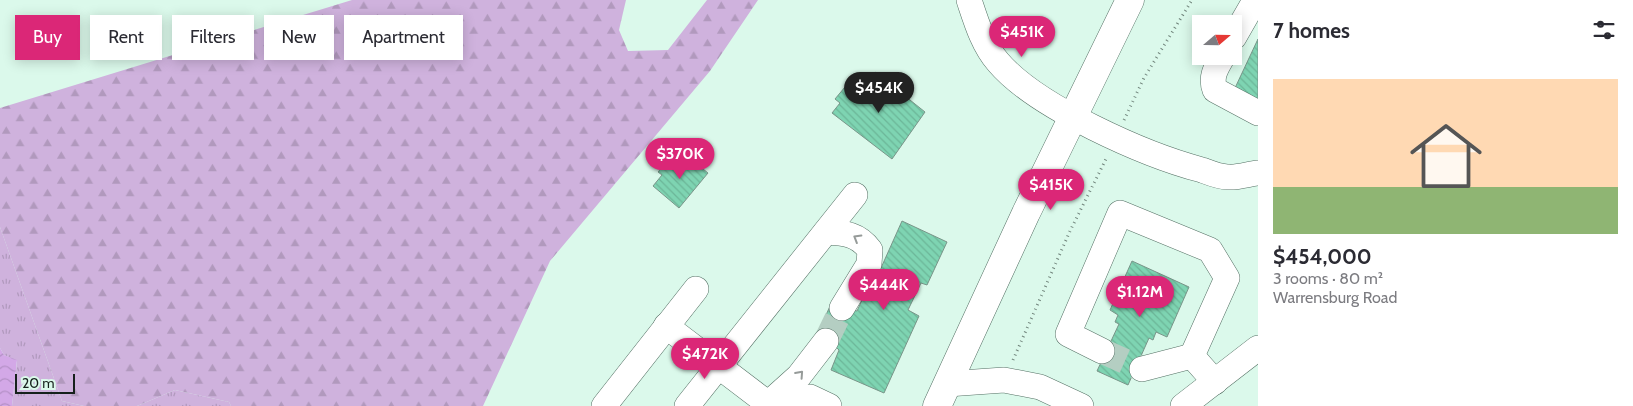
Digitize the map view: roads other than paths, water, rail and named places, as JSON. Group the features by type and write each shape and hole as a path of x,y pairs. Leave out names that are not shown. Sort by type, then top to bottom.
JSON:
{"main road":[{"path":"942,395 1130,0"}],"street":[{"path":"969,0 978,27 997,62 1018,82 1073,117 1116,138 1186,166 1228,177 1258,173"},
{"path":"1242,23 1253,4 1258,2"},
{"path":"1218,65 1212,82 1215,90 1258,113"},
{"path":"687,406 720,367 855,195"},
{"path":"1102,351 1068,334 1120,213 1210,250 1227,278 1192,356"},
{"path":"826,232 849,233 863,240 870,250 869,264 842,308"},
{"path":"604,406 696,289"},
{"path":"666,326 770,405 810,398 829,406"},
{"path":"770,405 799,376 826,341"},
{"path":"1183,406 1258,348"},
{"path":"1192,356 1215,382"},
{"path":"1142,370 1192,356"},
{"path":"942,395 1004,380 1040,387 1081,406"}],"water":[{"path":"0,348 4,355 17,360 12,406 0,406"}],"tunnel":[{"path":"826,341 842,308"},
{"path":"1102,351 1142,369"}]}
